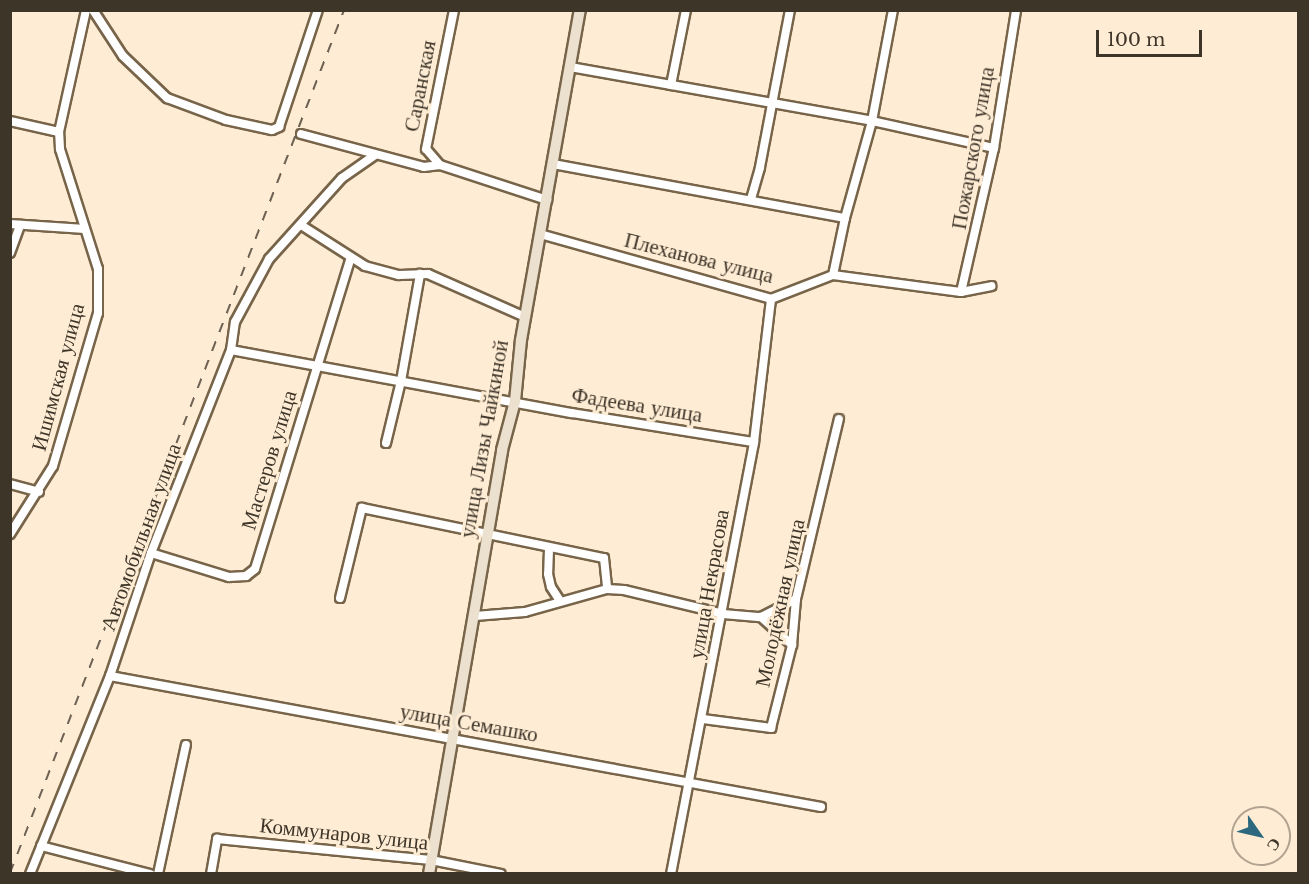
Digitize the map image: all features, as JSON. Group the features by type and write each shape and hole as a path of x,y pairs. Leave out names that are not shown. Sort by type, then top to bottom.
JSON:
{"street":[{"name":"Ишимская улица","path":"10,534 25,507 39,492 53,466 98,313 98,269 60,149 59,132 86,10"},
{"path":"93,10 123,56 167,98 226,120 272,130 279,127 318,10"},
{"name":"Саранская","path":"440,165 426,149 454,10"},
{"name":"улица Лизы Чайкиной","path":"429,873 502,450 515,401 517,365 580,10"},
{"path":"671,85 686,10"},
{"path":"750,199 760,167 770,104 790,10"},
{"path":"833,275 845,218 872,121 893,10"},
{"name":"Пожарского улица","path":"961,292 994,148 1016,10"},
{"path":"570,67 872,121 994,148"},
{"path":"10,121 59,132"},
{"path":"301,134 375,156 424,167 440,165 547,200"},
{"name":"Автомобильная улица","path":"30,873 110,676 151,553 231,350 235,322 269,259 342,178 375,156"},
{"path":"553,164 845,218"},
{"path":"10,224 85,229"},
{"path":"10,253 20,225"},
{"path":"302,225 365,266 399,275 428,274 525,317"},
{"name":"Плеханова улица","path":"540,234 771,299 833,275 961,292 990,286"},
{"name":"Мастеров улица","path":"151,553 229,577 246,576 255,569 351,257"},
{"path":"386,443 401,381 420,274"},
{"name":"улица Некрасова","path":"671,873 703,719 754,442 771,299"},
{"name":"Фадеева улица","path":"231,350 316,368 754,442"},
{"name":"Молодёжная улица","path":"703,719 771,728 792,645 796,599 839,419"},
{"path":"10,484 39,492"},
{"path":"340,598 362,508 487,533 549,549 604,558 607,589"},
{"path":"549,549 548,574 551,587 560,601"},
{"path":"475,616 525,612 607,589 624,590 723,614 761,617 796,599"},
{"path":"761,617 792,645"},
{"name":"улица Семашко","path":"110,676 821,807"},
{"path":"158,873 186,745"},
{"name":"Коммунаров улица","path":"211,873 217,839 431,860 501,873"},
{"path":"41,846 129,871 150,873"}],"railway":[{"path":"10,873 344,10"}]}
